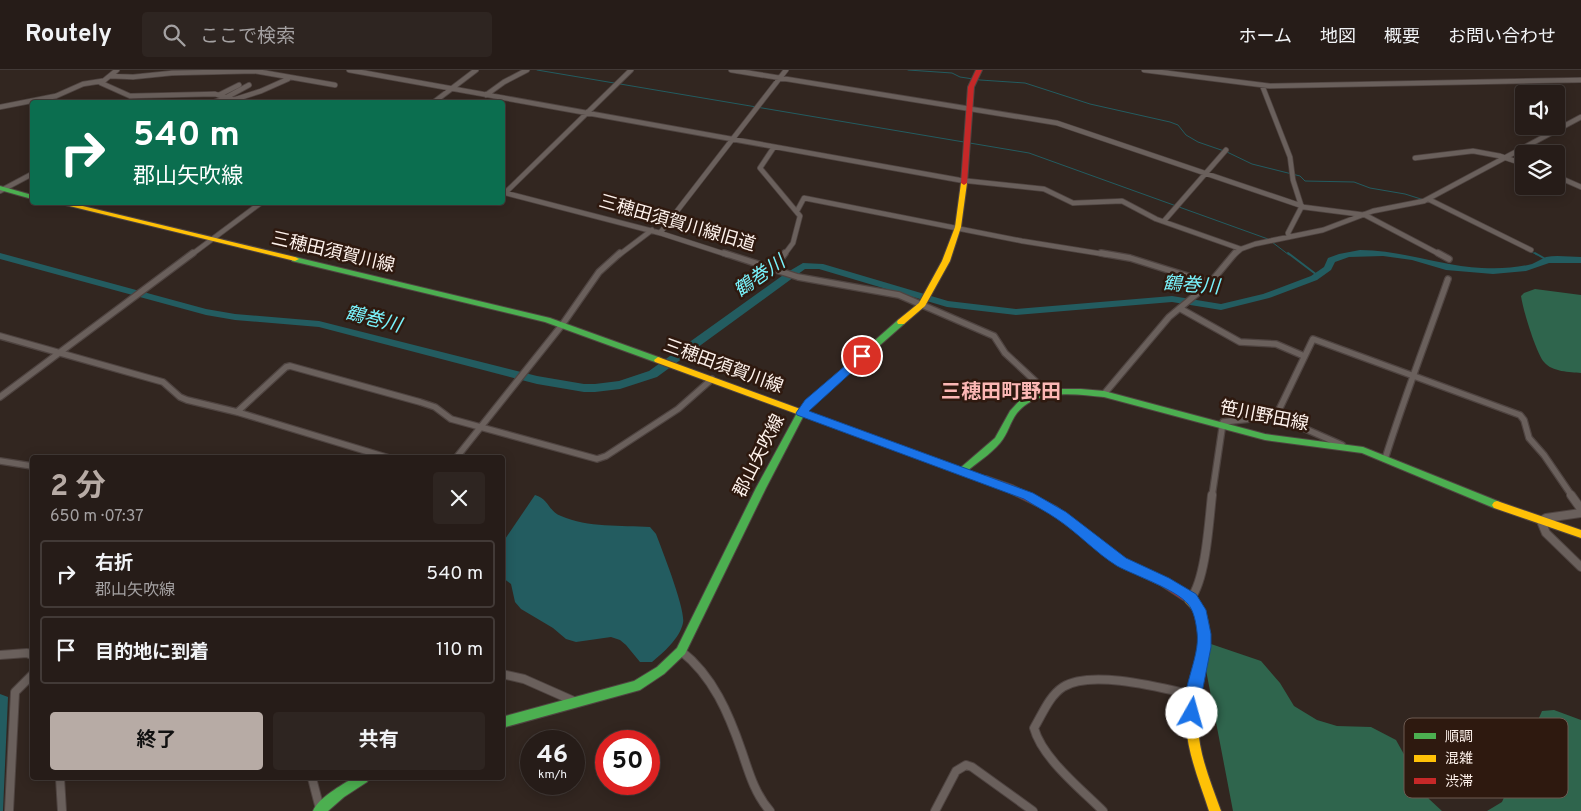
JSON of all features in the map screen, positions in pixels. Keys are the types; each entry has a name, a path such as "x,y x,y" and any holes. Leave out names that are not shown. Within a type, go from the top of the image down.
{"main road":[{"name":"郡山矢吹線","path":"505,722 636,686 655,677 681,651 761,488 801,413 809,403 925,299 946,261 957,229 964,181 971,87 979,70"},
{"path":"1,189 30,196"},
{"name":"三穂田須賀川線","path":"80,205 210,241 562,325 1009,488 1036,500 1062,515 1121,562 1164,582 1191,598"},
{"name":"笹川野田線","path":"962,472 972,461 998,440 1016,409 1027,400 1048,393 1068,391 1104,394 1265,438 1344,446 1363,450 1541,521 1581,534"},
{"path":"1191,598 1199,610 1205,634 1204,647 1193,695 1194,742 1215,811"},
{"path":"320,810 360,780"}],"street":[{"path":"34,100 60,95 83,84 102,81 118,70"},
{"path":"349,70 964,181 1044,189 1073,203 1120,201 1164,222 1241,249"},
{"path":"437,100 476,70"},
{"path":"486,95 504,82 527,70"},
{"path":"505,191 631,70"},
{"path":"731,70 1057,123 1302,206 1363,214 1449,260"},
{"path":"660,232 786,70"},
{"path":"1144,70 1262,85 1581,80"},
{"path":"110,76 133,77 179,73 255,71 335,86"},
{"path":"222,100 261,91 289,78"},
{"path":"102,81 102,84 130,96 219,95 235,100"},
{"path":"219,95 239,85"},
{"path":"229,98 249,85"},
{"path":"1262,85 1290,157 1293,180 1302,206 1288,233 1289,237"},
{"path":"46,98 50,100"},
{"path":"0,106 30,101"},
{"path":"1104,394 1169,317 1181,309 1210,283 1232,256 1241,249 1323,230 1363,214 1428,199 1580,119"},
{"path":"773,268 794,240 800,216 760,168 774,147"},
{"path":"1164,222 1226,150"},
{"path":"1415,158 1470,151 1515,161"},
{"path":"1,189 30,175"},
{"path":"1565,180 1581,187"},
{"name":"三穂田須賀川線旧道","path":"505,192 660,232 798,277 818,282 925,299 994,336 1005,353 1048,393"},
{"path":"797,211 804,198 1071,250 1130,258 1210,283"},
{"path":"1428,199 1531,250"},
{"path":"0,397 258,205"},
{"path":"458,455 562,325 605,266 652,230"},
{"path":"1385,459 1405,394 1414,376 1448,279"},
{"path":"1181,309 1240,342 1278,344 1304,356"},
{"path":"0,336 163,382 180,397 237,412 379,455"},
{"path":"1276,416 1313,339 1522,416 1529,438 1544,455 1581,509"},
{"path":"237,412 286,367 290,366 420,402 434,407 447,418 602,458 678,409 712,379"},
{"path":"1191,598 1198,590 1223,422 1276,416 1344,446"},
{"path":"0,461 30,466"},
{"path":"1581,513 1546,518 1541,521 1546,533 1581,567"},
{"path":"681,651 695,660 726,710 755,788 770,811"},
{"path":"0,655 30,654"},
{"path":"505,675 524,679 576,702"},
{"path":"9,811 16,692 23,682 30,677"},
{"path":"1103,811 1064,771 1036,738 1034,728 1050,700 1065,685 1090,679 1134,684 1193,695"},
{"path":"935,811 955,772 966,765 972,767 1033,811"},
{"path":"60,780 62,811"},
{"path":"312,780 320,810"}],"green space":[{"path":"1535,289 1581,295 1581,373 1552,368 1541,357 1530,330 1521,296"},
{"path":"1211,644 1261,661 1280,683 1294,706 1317,720 1337,726 1371,727 1396,740 1404,754 1404,798 1428,798 1442,811 1233,811 1206,670 1207,652"},
{"path":"1554,710 1581,720 1581,811 1487,811 1502,802 1504,798 1568,798 1568,718 1539,718 1542,711"}],"water":[{"path":"535,495 543,499 557,514 571,520 593,524 650,527 656,534 681,606 683,623 675,640 652,662 640,662 626,645 620,640 611,637 576,642 566,639 553,628 521,609 515,602 511,584 505,580 505,539"},
{"path":"0,694 8,697 3,811 0,811"}],"waterway":[{"path":"537,70 1029,153 1268,239 1289,255"},
{"path":"908,70 952,73 960,77 980,80 1025,83 1090,104 1170,122 1178,125 1186,135 1198,142 1227,152 1252,164 1300,176 1305,181 1354,182 1370,188 1405,194 1424,200"},
{"path":"1530,251 1537,255"},
{"path":"1288,253 1317,275"},
{"path":"1535,253 1547,260"},
{"name":"鶴巻川","path":"0,256 206,312 235,317 319,324 537,380 584,388 620,385 653,374 803,266 820,266 947,304 1016,312 1172,299 1221,307 1266,296 1314,278 1328,268 1331,260 1349,254 1395,255 1414,258 1435,265 1493,271 1526,268 1547,260 1581,260"}],"traffic: fast":[{"path":"0,188 30,196"},
{"path":"295,259 547,320 658,360"},
{"path":"505,722 636,686 655,675 671,662 681,651 761,488 801,413 809,403 901,322"},
{"path":"962,471 998,440 1015,410 1023,402 1045,394 1069,391 1104,394 1265,437 1363,450 1497,505"},
{"path":"319,811 340,793 360,780"}],"traffic: slow":[{"path":"901,322 922,304 946,261 958,227 964,183"},
{"path":"69,205 295,259"},
{"path":"658,360 986,480"},
{"path":"1497,505 1581,534"},
{"path":"1187,597 1197,606 1202,617 1204,629 1202,656 1193,694 1192,725 1197,758 1215,811"}],"traffic: jam":[{"path":"964,183 971,87 979,70"},
{"path":"986,480 1009,488 1054,510 1121,562 1164,582 1187,597"}],"district":[{"name":"三穂田町野田","path":"1001,393"}],"route":[{"path":"862,356 809,403 801,413 1029,496 1062,515 1121,562 1164,582 1191,598 1199,610 1205,634 1204,647 1193,695 1192,713"}]}
